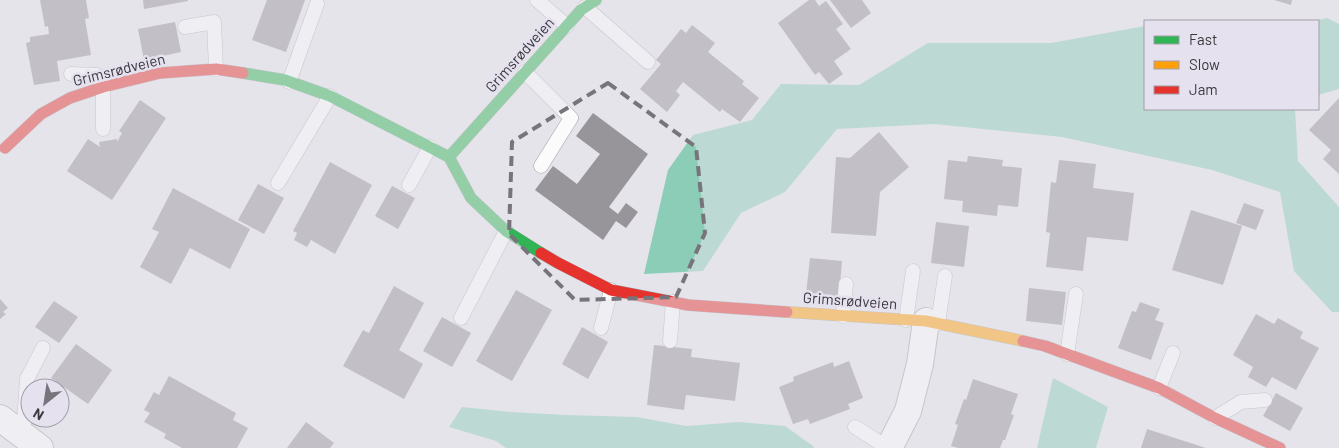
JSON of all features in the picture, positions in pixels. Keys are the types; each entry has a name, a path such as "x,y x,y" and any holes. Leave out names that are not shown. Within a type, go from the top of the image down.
{"street":[{"name":"Grimsrødveien","path":"449,157 581,10 591,4"},
{"name":"Grimsrødveien","path":"3,146 41,114 70,98 103,87 160,73 216,69 289,82 330,96 449,157 471,198 506,231 558,264 611,290 688,305 924,322 1046,346 1159,388 1215,418 1248,442 1280,448"},
{"path":"888,448 908,411 920,364 924,322"},
{"path":"0,418 32,442"}],"lane":[{"path":"537,0 567,26"},
{"path":"289,82 317,4"},
{"path":"591,4 648,62"},
{"path":"185,27 214,22 216,69"},
{"path":"525,72 571,118 541,166"},
{"path":"71,74 98,75 103,87 102,129"},
{"path":"278,183 330,96"},
{"path":"409,185 430,147"},
{"path":"461,318 506,231"},
{"path":"913,271 924,322"},
{"path":"924,322 945,276"},
{"path":"844,316 846,284"},
{"path":"601,328 611,290"},
{"path":"1067,354 1076,294"},
{"path":"670,341 673,302"},
{"path":"32,442 27,379 43,348"},
{"path":"1159,388 1173,353"},
{"path":"1215,418 1241,402 1265,400"},
{"path":"855,427 888,448"}],"highlighted area":[{"path":"608,83 696,147 705,233 676,297 575,300 509,234 512,142"}],"green space":[{"path":"1327,18 1339,24 1339,89 1319,95 1319,20"},
{"path":"1144,26 1144,110 1295,110 1298,161 1339,207 1339,312 1332,312 1294,271 1280,192 1212,170 1062,137 934,124 837,129 785,192 741,213 703,271 644,274 668,170 693,135 752,120 781,84 859,85 928,43 1051,43"},
{"path":"1053,378 1108,407 1096,448 1037,448"},
{"path":"462,407 511,412 637,417 686,426 740,422 785,426 814,448 506,448 496,441 449,427"}],"building":[{"path":"40,0 86,0 89,18 85,19 91,55 57,61 60,81 34,85 26,43 30,42 30,37 49,34 48,26 45,27"},
{"path":"143,0 188,0 188,1 144,9"},
{"path":"267,0 305,0 286,52 252,40"},
{"path":"809,0 815,0 819,6 826,1 843,24 836,29 851,49 834,61 843,74 829,84 819,72 815,75 778,23"},
{"path":"830,0 862,0 871,13 851,28"},
{"path":"1274,0 1292,0 1291,5"},
{"path":"175,22 181,52 144,60 138,29"},
{"path":"692,25 715,43 708,52 744,81 742,84 759,98 740,122 722,109 720,112 683,82 676,91 680,95 667,112 640,89 661,64 656,60 681,29 686,33"},
{"path":"1339,98 1339,174 1323,159 1331,150 1309,130"},
{"path":"140,100 166,118 112,200 67,171 88,139 100,147 99,142 117,139 117,142 122,133 119,131"},
{"path":"593,113 648,154 609,207 618,214 626,203 638,212 626,228 616,221 603,240 535,190 553,166 577,184 600,154 576,136"},
{"path":"879,132 909,167 880,192 876,236 831,233 836,157 850,158"},
{"path":"968,156 1003,160 1002,166 1022,168 1018,207 998,205 997,216 962,212 963,201 944,199 948,160 967,162"},
{"path":"1059,160 1096,164 1093,188 1134,193 1128,241 1087,237 1083,271 1046,267 1050,233 1046,232 1051,182 1056,183"},
{"path":"330,162 372,185 335,254 311,240 307,247 294,240 297,233 293,231"},
{"path":"258,184 284,198 264,234 238,220"},
{"path":"392,186 415,198 398,229 375,216"},
{"path":"173,188 250,229 230,269 190,248 171,284 140,267 159,232 152,229"},
{"path":"1244,203 1264,210 1256,230 1236,223"},
{"path":"1191,210 1242,226 1223,285 1172,270"},
{"path":"936,222 969,226 964,267 931,263"},
{"path":"810,258 842,261 839,297 806,294"},
{"path":"394,286 424,303 399,350 423,364 404,399 343,366 363,330 369,333"},
{"path":"1029,288 1066,292 1062,325 1026,321"},
{"path":"516,290 552,310 512,381 476,361"},
{"path":"0,299 8,308 3,312 6,314 0,319"},
{"path":"54,301 78,317 59,343 35,327"},
{"path":"1140,302 1160,309 1155,320 1164,323 1151,360 1118,348 1132,311 1136,312"},
{"path":"1256,314 1274,324 1278,318 1303,332 1300,338 1319,348 1296,390 1272,377 1266,387 1248,377 1253,367 1233,355"},
{"path":"442,317 471,333 452,367 423,351"},
{"path":"582,327 608,342 588,379 562,364"},
{"path":"76,344 112,370 88,404 70,391 70,378 51,378"},
{"path":"654,345 692,349 691,357 740,363 735,401 686,395 684,410 647,405"},
{"path":"849,361 863,398 848,404 850,409 810,424 808,419 793,424 779,387 794,381 793,377 833,362 834,367"},
{"path":"169,376 236,413 233,420 248,428 237,448 182,448 164,438 166,434 144,422 150,413 144,410 154,392 159,395"},
{"path":"973,379 1018,394 1011,414 1014,415 1000,448 958,448 951,446 958,425 955,424"},
{"path":"1276,393 1303,408 1290,431 1263,416"},
{"path":"306,422 334,443 330,448 287,448"},
{"path":"1147,429 1206,448 1141,448"}],"traffic: fast":[{"path":"541,253 506,231 471,198 449,157 581,10 596,0"},
{"path":"243,73 285,80 330,96 449,157"}],"traffic: slow":[{"path":"787,312 926,321 1023,341"}],"traffic: jam":[{"path":"5,148 41,114 70,98 103,87 160,73 216,69 243,73"},
{"path":"541,253 611,290 688,305 787,312"},
{"path":"1023,341 1045,346 1159,388 1215,418 1280,448"}]}
